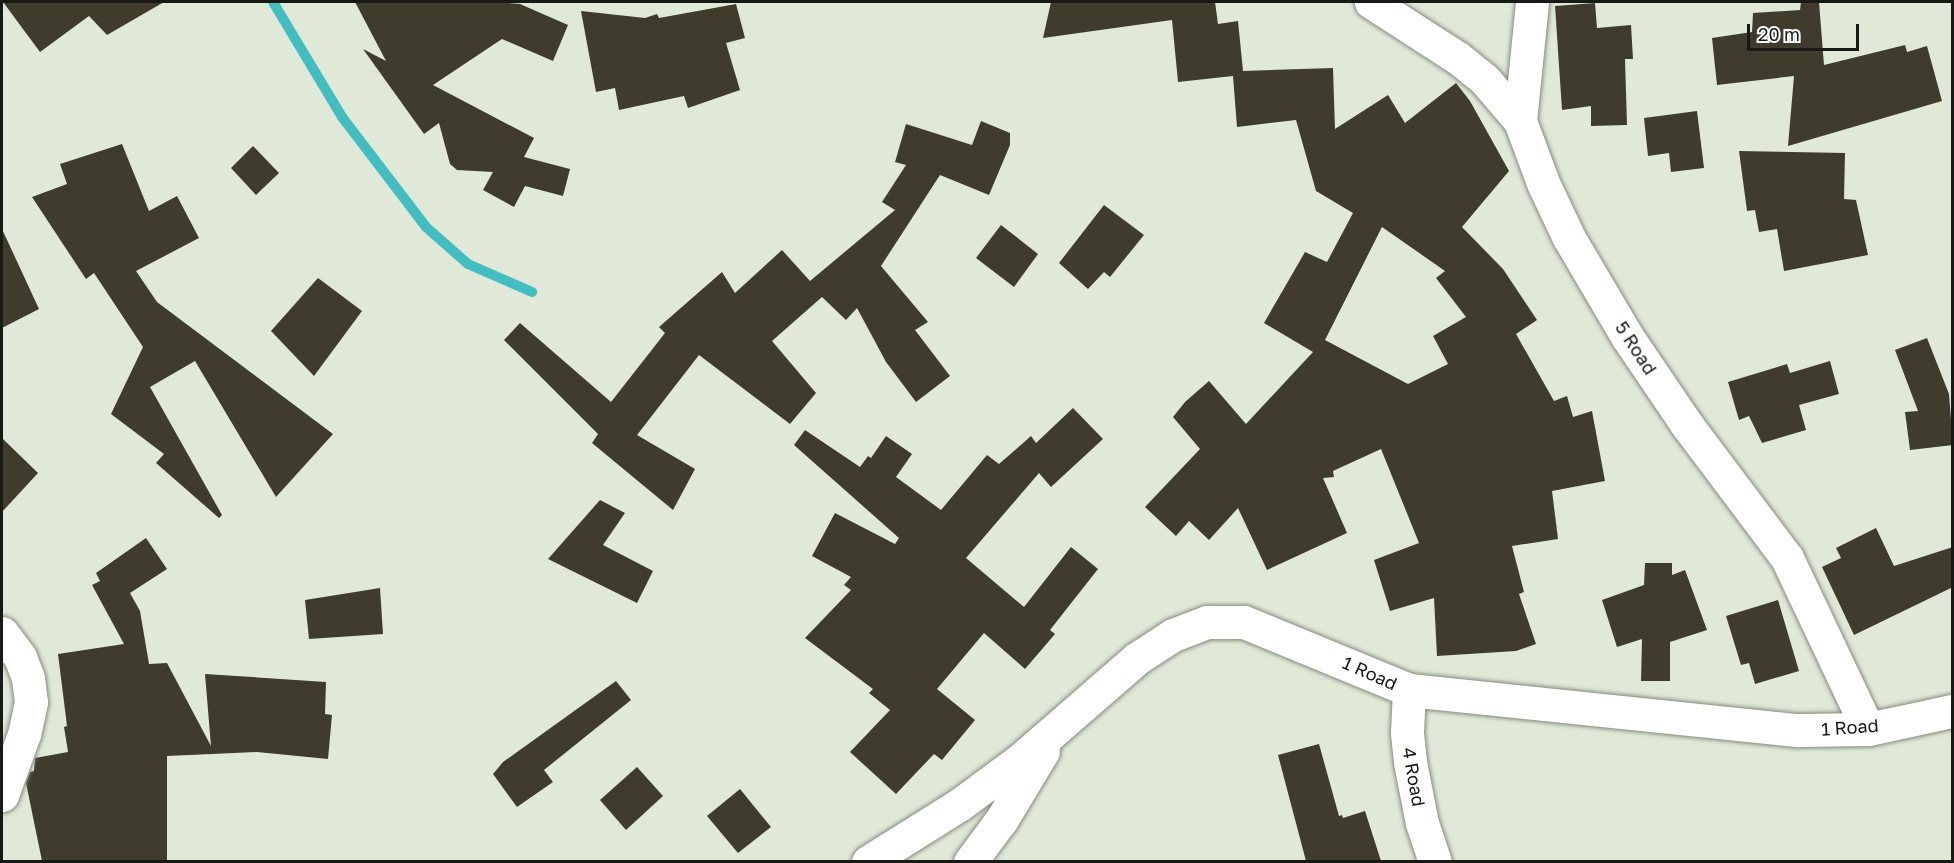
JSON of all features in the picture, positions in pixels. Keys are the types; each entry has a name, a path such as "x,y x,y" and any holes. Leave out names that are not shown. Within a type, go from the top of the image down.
{"street":[{"name":"5 Road","path":"1371,2 1476,73 1520,121 1543,183 1569,238 1628,338 1687,425 1787,558 1868,729"},
{"path":"1520,121 1532,2"},
{"name":"1 Road","path":"868,861 959,805 1020,760 1136,659 1173,635 1207,622 1244,622 1409,690 1799,730 1868,729 1953,711"},
{"path":"2,633 20,657 28,678 31,702 24,734 2,795"},
{"name":"4 Road","path":"1409,690 1407,733 1410,762 1422,823 1435,861"},
{"path":"970,861 1002,819 1056,729"}],"building":[{"path":"3,2 164,2 107,35 89,16 40,52"},
{"path":"355,2 520,4 568,25 553,61 502,39 433,85 534,138 524,157 570,169 563,196 525,186 514,207 483,190 493,172 457,170 450,164 439,123 424,134 363,49 386,61"},
{"path":"1051,2 1215,2 1218,24 1238,21 1243,71 1333,68 1335,129 1388,95 1405,123 1456,83 1470,101 1509,171 1462,227 1503,269 1537,320 1516,334 1554,401 1567,396 1573,417 1592,411 1605,481 1552,491 1558,539 1512,546 1524,592 1519,594 1536,644 1516,651 1437,656 1434,598 1390,611 1374,560 1419,543 1381,449 1333,471 1334,477 1323,478 1347,533 1267,570 1238,508 1209,540 1189,521 1176,536 1145,507 1200,449 1173,417 1185,402 1209,381 1246,424 1313,352 1264,323 1305,252 1327,262 1353,213 1316,191 1296,120 1237,127 1233,76 1178,82 1172,20 1043,38","holes":["1382,227 1445,271 1436,278 1466,317 1433,336 1448,364 1408,384 1325,340"]},
{"path":"1801,2 1819,2 1824,65 1905,45 1907,52 1927,46 1942,101 1788,146 1794,76 1717,85 1712,38 1752,32 1753,13 1800,10"},
{"path":"1595,3 1597,28 1631,25 1633,59 1625,59 1627,125 1591,126 1591,106 1562,110 1555,6"},
{"path":"736,4 745,38 726,43 740,90 688,108 684,96 619,110 615,88 596,92 581,11 645,18 657,14 659,18"},
{"path":"1697,111 1704,168 1671,172 1669,153 1648,156 1644,118"},
{"path":"981,121 1010,133 1010,145 989,195 940,175 881,266 928,322 915,330 950,376 916,402 886,362 857,308 846,320 822,297 772,341 816,393 790,424 699,355 637,435 695,469 673,510 592,443 598,434 504,340 520,323 611,402 665,333 659,327 722,272 735,293 782,250 810,281 895,210 882,202 906,165 895,162 906,124 972,145"},
{"path":"122,144 149,211 177,196 199,238 136,271 157,302 333,434 276,497 195,361 150,387 222,515 219,518 156,463 164,454 111,414 143,347 94,273 86,279 32,197 67,184 60,164"},
{"path":"253,146 279,173 256,195 231,168"},
{"path":"1739,151 1845,153 1844,199 1856,200 1868,255 1784,271 1777,229 1759,232 1755,210 1747,211"},
{"path":"1104,205 1144,235 1110,277 1104,272 1088,289 1059,263"},
{"path":"1001,225 1038,254 1014,287 976,258"},
{"path":"2,229 39,309 2,328"},
{"path":"318,278 362,311 314,376 271,331"},
{"path":"1927,338 1949,394 1953,445 1910,450 1905,412 1918,411 1895,350"},
{"path":"1830,361 1839,394 1799,405 1806,430 1762,443 1749,416 1739,420 1728,382 1787,364 1790,373"},
{"path":"1073,408 1103,439 1051,487 1039,473 966,558 1024,607 1071,547 1098,569 1050,630 1055,634 1025,669 984,633 937,689 975,720 942,760 934,754 896,794 850,752 890,710 869,693 873,689 805,638 851,590 844,585 851,577 812,556 835,513 895,544 899,538 794,445 805,430 860,467 868,456 871,458 886,436 912,454 896,477 941,510 987,455 999,464 1031,436 1036,443"},
{"path":"2,438 38,473 2,512"},
{"path":"600,500 625,513 603,545 653,571 637,603 548,559"},
{"path":"1876,528 1894,566 1953,547 1953,587 1854,635 1822,567 1841,558 1836,548"},
{"path":"146,538 167,569 130,593 140,611 149,664 167,663 211,746 205,674 326,682 325,714 332,715 328,759 257,752 167,756 167,861 42,861 26,783 30,772 34,771 35,758 68,752 58,654 124,644 92,585 100,581 96,573"},
{"path":"1645,563 1672,563 1672,575 1685,570 1707,630 1670,642 1670,681 1641,681 1642,639 1617,647 1602,600 1644,585"},
{"path":"380,588 383,634 309,639 305,600"},
{"path":"1778,600 1799,671 1755,684 1749,663 1741,665 1726,616"},
{"path":"616,681 631,700 544,770 553,782 517,807 493,774 503,762"},
{"path":"1319,744 1339,816 1342,815 1343,818 1365,811 1381,861 1306,861 1278,755"},
{"path":"637,767 663,796 626,830 600,800"},
{"path":"740,789 771,827 738,853 707,816"}],"waterway":[{"path":"273,2 342,117 426,227 468,264 532,292"}]}
